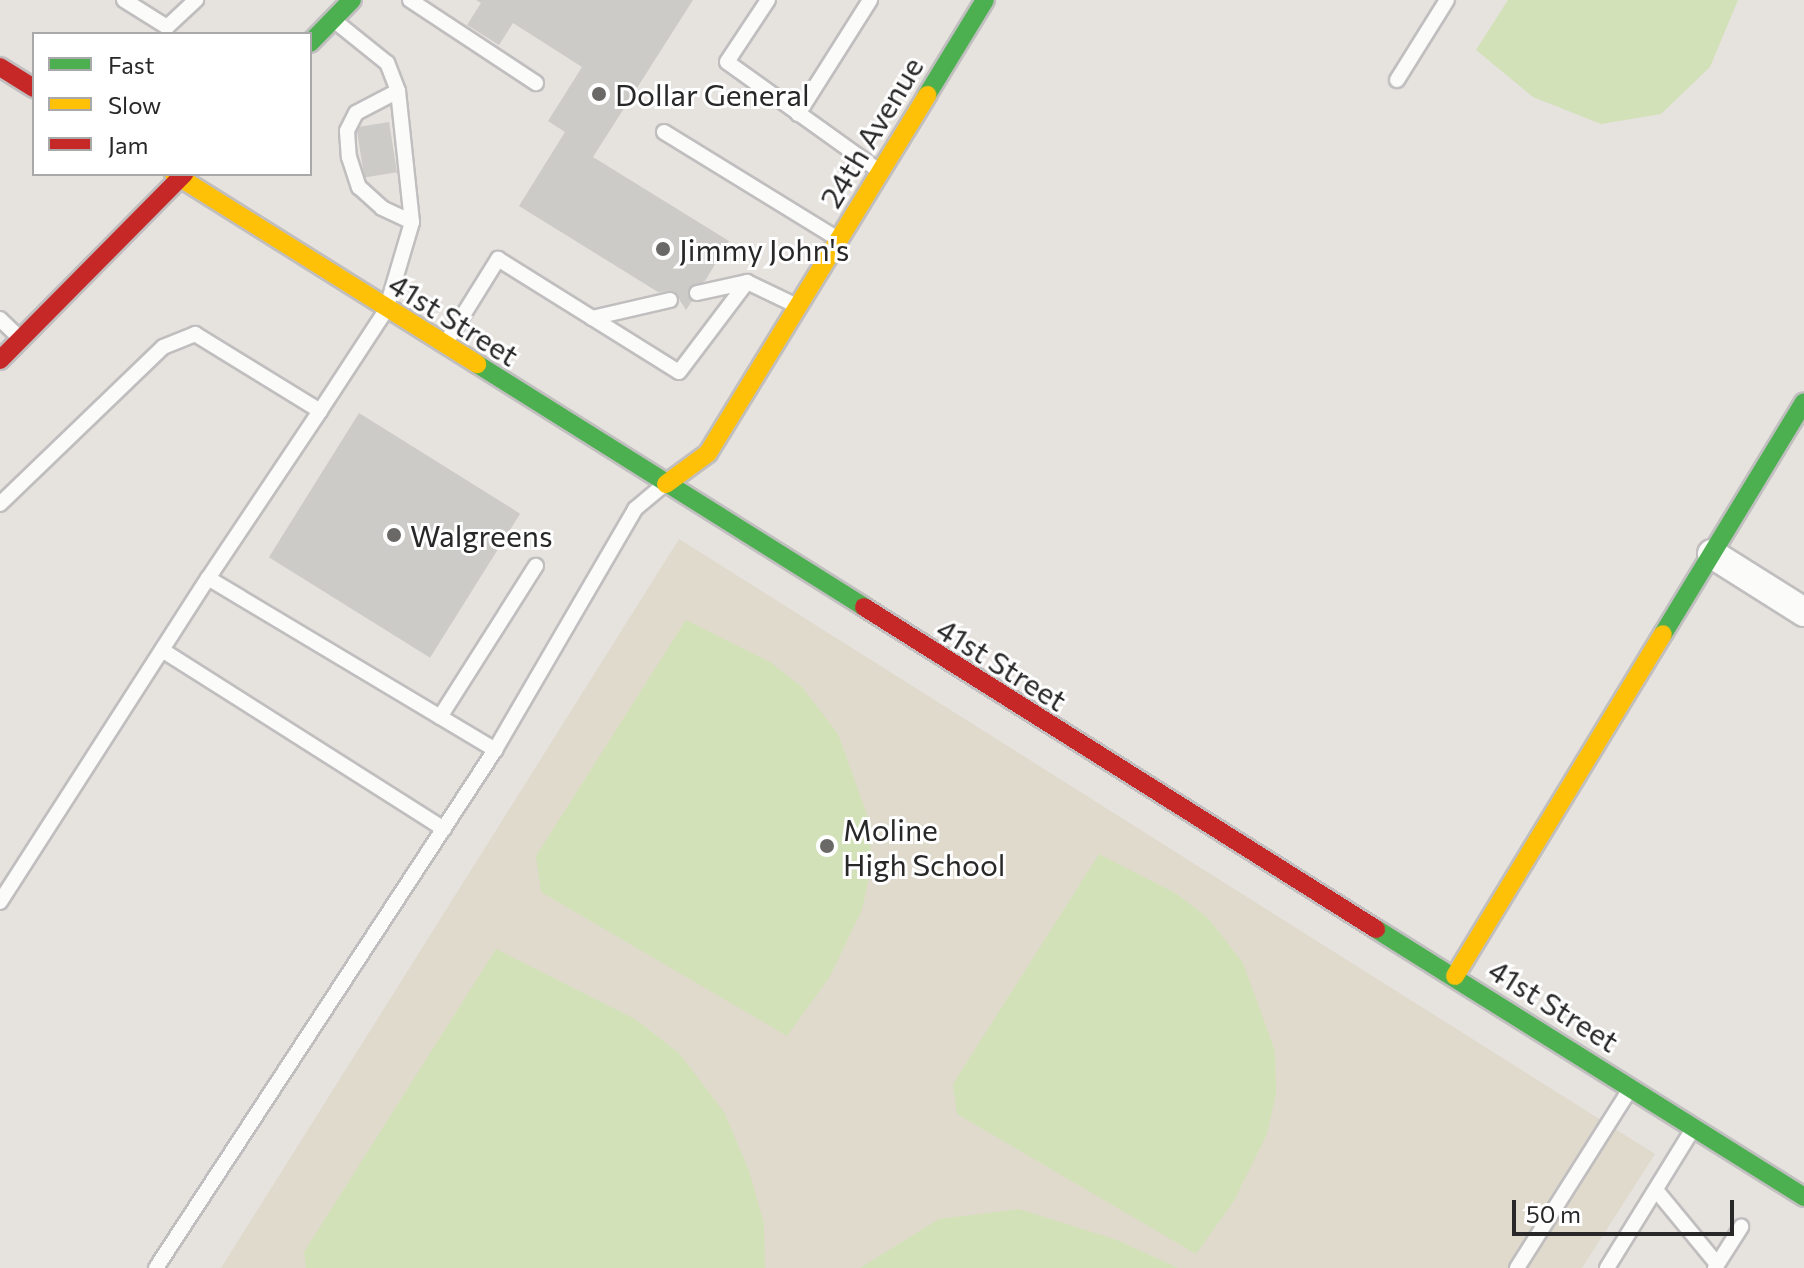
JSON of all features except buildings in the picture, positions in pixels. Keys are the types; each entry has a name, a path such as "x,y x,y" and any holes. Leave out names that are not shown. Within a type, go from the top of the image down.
{"street":[{"path":"312,41 352,0"},
{"name":"24th Avenue","path":"666,484 708,453 985,0"},
{"path":"0,67 32,87"},
{"path":"0,360 179,176"},
{"name":"41st Street","path":"182,176 386,310 1804,1197"},
{"path":"1455,976 1804,402"},
{"path":"1712,554 1804,612"}],"lane":[{"path":"124,0 167,27 196,0"},
{"path":"410,0 536,83"},
{"path":"768,0 727,62 880,172"},
{"path":"798,114 870,0"},
{"path":"1397,80 1447,0"},
{"path":"0,902 208,578 386,310 412,222 398,91 387,63 333,19"},
{"path":"398,91 356,113 347,131 349,157 359,187 382,208 412,222"},
{"path":"664,132 838,240"},
{"path":"444,346 498,259 679,372 747,282"},
{"path":"697,293 747,282 797,307"},
{"path":"592,318 670,300"},
{"path":"0,319 21,339"},
{"path":"0,504 163,347 195,334 320,411"},
{"path":"156,1268 495,750 635,509 666,484"},
{"path":"440,717 536,566"},
{"path":"208,578 495,750"},
{"path":"162,650 444,829"},
{"path":"1517,1268 1632,1087"},
{"path":"1607,1268 1695,1127"},
{"path":"1656,1190 1716,1266 1741,1227"}],"shaded area":[{"name":"Moline High School","path":"679,539 1655,1154 1582,1268 221,1268"}],"green space":[{"path":"1508,0 1738,0 1710,67 1661,114 1601,124 1533,97 1476,50"},
{"path":"686,620 770,662 802,687 838,734 870,823 871,868 862,910 829,978 787,1036 541,892 536,856"},
{"path":"1099,854 1177,894 1208,918 1243,963 1275,1051 1276,1094 1267,1134 1234,1201 1196,1254 957,1114 953,1084"},
{"path":"496,949 635,1019 679,1053 724,1112 748,1168 764,1223 765,1268 306,1268 304,1252"},
{"path":"1019,1209 1117,1240 1178,1268 860,1268 939,1219"}],"traffic: fast":[{"path":"312,41 352,0"},
{"path":"927,95 985,0"},
{"path":"477,364 864,607"},
{"path":"1663,634 1804,402"},
{"path":"1376,929 1804,1197"}],"traffic: slow":[{"path":"666,484 708,453 927,95"},
{"path":"177,176 477,364"},
{"path":"1455,976 1663,634"}],"traffic: jam":[{"path":"0,67 32,87"},
{"path":"0,360 182,176"},
{"path":"864,607 1376,929"}],"place":[{"name":"Dollar General","path":"599,94"},
{"name":"Jimmy John's","path":"663,249"},
{"name":"Walgreens","path":"394,535"},
{"name":"Moline High School","path":"827,846"}]}
